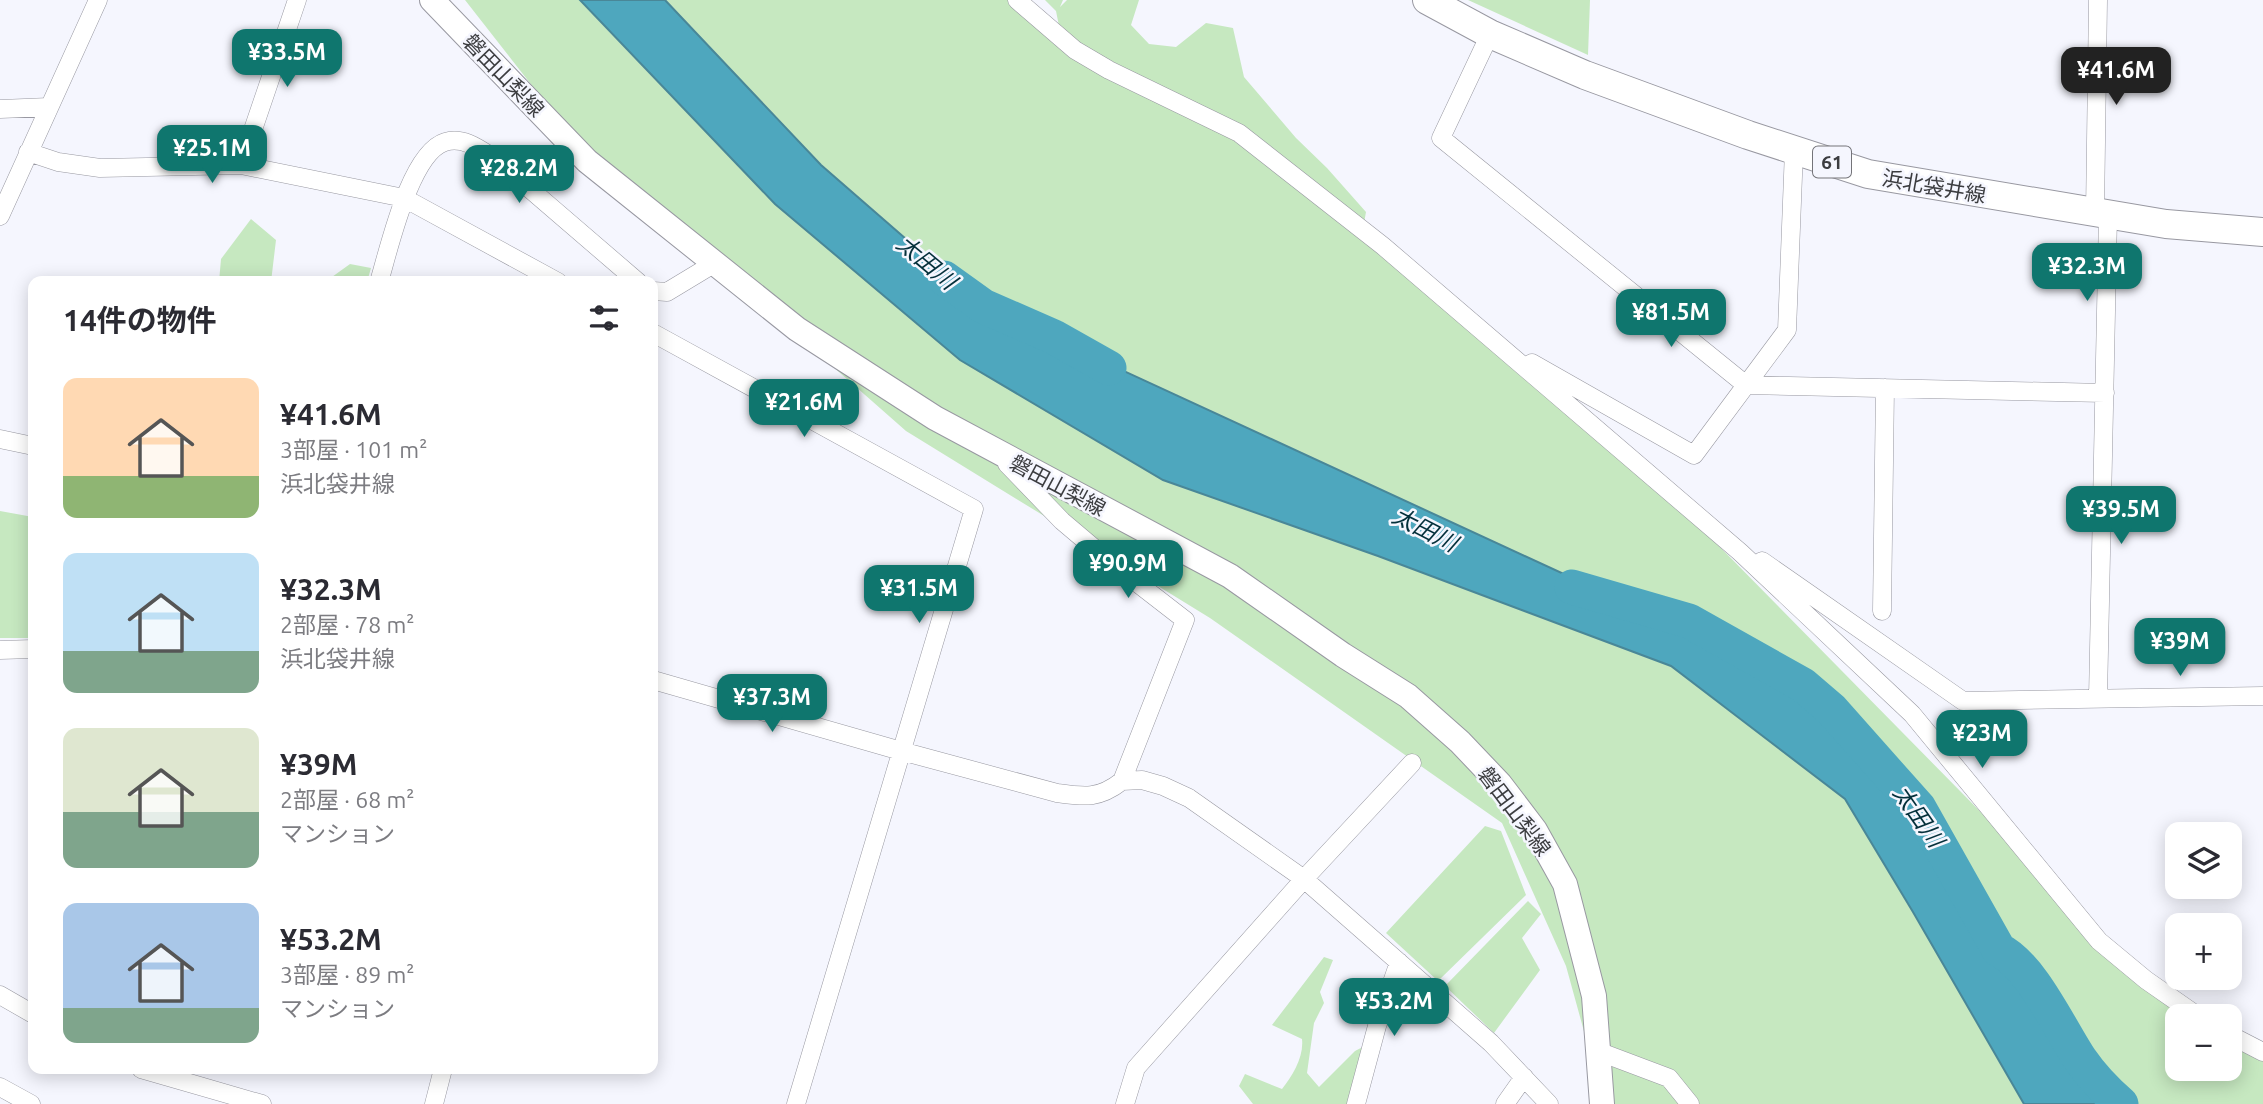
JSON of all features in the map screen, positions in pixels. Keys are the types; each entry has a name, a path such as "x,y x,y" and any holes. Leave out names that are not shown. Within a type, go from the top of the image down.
{"main road":[{"name":"磐田山梨線","path":"432,0 587,161 797,329 935,418 1230,576 1343,655 1408,696 1460,742 1500,784 1535,830 1565,884 1594,996 1602,1104"},
{"name":"浜北袋井線","path":"1427,0 1490,34 1585,75 1868,174 2166,224 2263,232"}],"street":[{"path":"0,216 98,0"},
{"path":"241,165 297,0"},
{"path":"1017,0 1075,50 1109,70 1239,133 1383,246 1740,552 1912,714 2099,941 2180,1004"},
{"path":"2098,0 2105,393 2098,698"},
{"path":"1490,34 1441,138 1746,385 2105,393"},
{"path":"0,109 49,107"},
{"path":"381,276 404,198 425,156 446,141 469,142 495,159 631,276"},
{"path":"1499,345 1694,455 1787,330 1794,150"},
{"path":"29,152 58,162 100,168 241,165 404,198 548,276"},
{"path":"658,291 667,292 716,263"},
{"path":"658,336 974,509 796,1104"},
{"path":"1882,611 1885,388"},
{"path":"0,439 28,445"},
{"path":"658,681 1058,793 1082,796 1106,794 1122,781 1185,620 1114,565 1062,520 1021,476 992,450"},
{"path":"1740,552 1762,560 1963,701 2263,696"},
{"path":"0,650 28,649"},
{"path":"1125,1104 1136,1068 1304,879 1412,763"},
{"path":"1122,781 1142,780 1163,786 1189,799 1304,879 1491,1043 1549,1104"},
{"path":"1356,1104 1377,1026 1399,962"},
{"path":"0,995 28,1011"},
{"path":"2242,1041 2263,1052"},
{"path":"1600,1052 1669,1078 1690,1104"},
{"path":"158,1074 262,1104"},
{"path":"434,1104 442,1074"},
{"path":"1505,1104 1524,1077"},
{"path":"0,1087 31,1104"}],"green space":[{"path":"465,0 1020,0 1061,36 1056,11 1045,0 1063,0 1060,7 1067,0 1139,0 1131,25 1149,44 1176,47 1206,23 1233,28 1244,77 1296,138 1366,212 1364,223 1250,142 1656,482 2146,980 2188,1004 2165,1004 2165,1081 2242,1081 2242,1035 2263,1047 2263,1104 1604,1104 1566,966 1502,823 1210,618 906,431 715,263 555,115"},
{"path":"1468,0 1590,0 1588,55"},
{"path":"251,219 276,240 272,276 220,276 221,259"},
{"path":"350,264 371,268 369,276 333,276"},
{"path":"0,511 28,516 28,638 0,638"},
{"path":"1485,826 1501,831 1526,895 1438,981 1386,933"},
{"path":"1528,901 1541,914 1522,938 1540,970 1494,1033 1445,986"},
{"path":"1324,957 1333,960 1320,992 1324,1003 1314,1023 1307,1073 1319,1087 1355,1051 1380,1038 1365,1104 1253,1104 1239,1086 1245,1074 1282,1089 1297,1065 1302,1039 1272,1025"}],"water":[{"path":"580,0 665,0 821,165 983,306 1618,599 1743,652 1831,709 1919,808 1999,950 2023,969 2044,998 2084,1065 2121,1104 2024,1104 1845,799 1671,666 1378,556 1163,480 960,360 775,204"}],"waterway":[{"name":"太田川","path":"944,278 983,306 1054,337 1109,368"},
{"name":"太田川","path":"1572,587 1689,621 1803,685 1831,709 1919,808 1999,950 2022,969 2044,999 2084,1065 2121,1104"}]}
